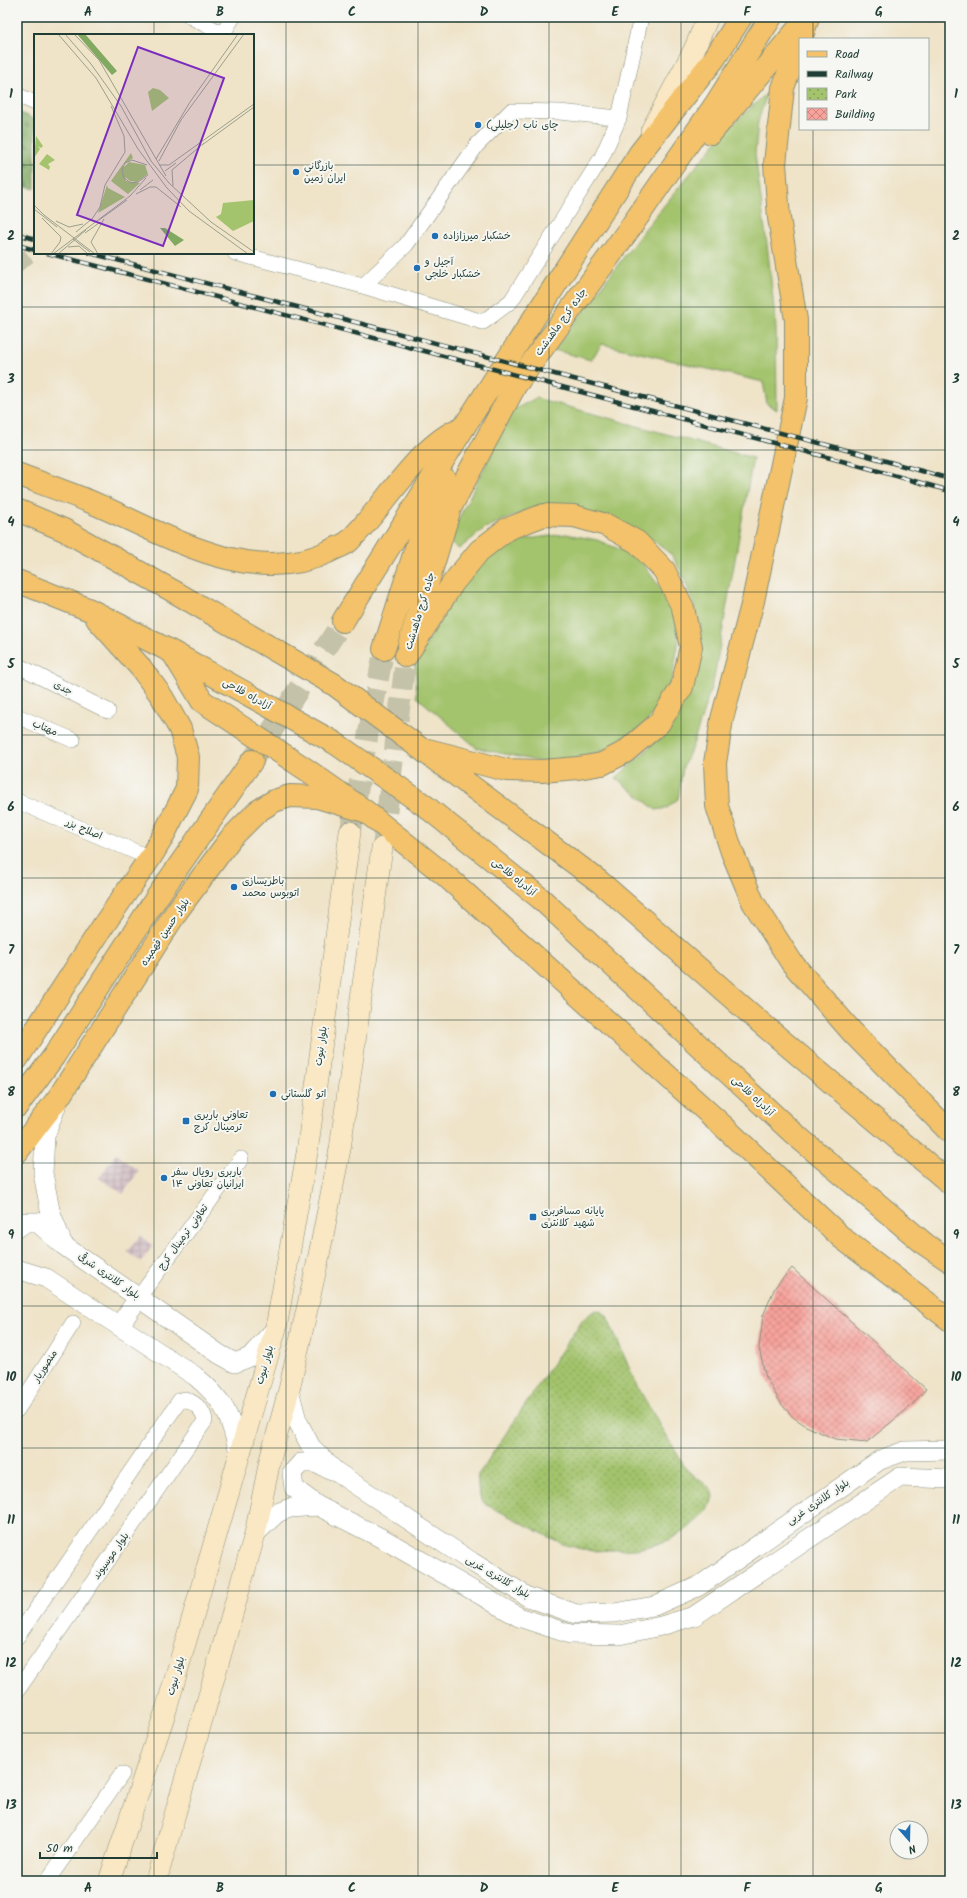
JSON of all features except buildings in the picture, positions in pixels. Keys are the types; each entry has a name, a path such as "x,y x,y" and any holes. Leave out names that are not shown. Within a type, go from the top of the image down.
{"main road":[{"path":"694,50 708,17"},
{"path":"640,154 694,50 715,17"},
{"path":"343,620 464,427 640,154 714,60 741,17"},
{"name":"جاده کرج ماهدشت","path":"417,748 506,770 542,771 602,764 625,752 659,724 682,687 691,646 683,608 664,570 637,542 606,525 574,516 544,515 507,529 479,551 454,583 406,656 448,515 515,386 630,228 717,102 771,17"},
{"path":"630,228 808,17"},
{"path":"801,38 808,17"},
{"path":"799,43 783,88 775,164 779,218 796,320 796,398 754,601 722,719 715,763 717,806 732,852 753,902 792,963 853,1033 950,1132"},
{"path":"17,474 89,501 176,540 212,554 245,562 280,565 315,557 348,542 426,453 455,430 464,427"},
{"path":"384,649 422,529 465,437 464,427"},
{"path":"17,510 64,530 335,685 417,748 600,882 767,1028 950,1183"},
{"name":"آزادراه فلاحی","path":"17,581 90,610 172,652 334,743 424,805 540,898 792,1132 926,1245 950,1261"},
{"path":"17,1059 103,926 150,858 187,789 188,758 180,729 162,697 141,668 90,610"},
{"path":"172,652 202,701 307,770 365,811 446,876 723,1126 842,1238 950,1320"},
{"path":"17,1106 54,1056 155,900 252,761"},
{"name":"بلوار حسین فهمیده","path":"17,1152 59,1097 177,911 231,838 258,811 274,801 290,796 317,797 365,811"},
{"name":"بلوار نبوت","path":"109,1881 166,1710 276,1328 307,1153 350,832"},
{"path":"156,1881 255,1534 270,1460 289,1390 318,1260 340,1149 382,848"}],"street":[{"path":"191,17 223,34 233,17"},
{"path":"239,254 363,286 483,322 512,301 594,173 619,118 641,17"},
{"path":"17,95 34,103"},
{"path":"363,286 406,245 477,145 511,111 559,112 619,118"},
{"name":"جدی","path":"17,665 108,712"},
{"name":"مهتاب","path":"17,716 73,740"},
{"name":"اصلاح بزر","path":"17,801 150,858"},
{"path":"59,1097 45,1136 43,1173 50,1210 64,1245"},
{"name":"تعاونی ترمینال کرج","path":"139,1297 241,1158"},
{"name":"بلوار کلانتری شرقی","path":"17,1228 26,1222 37,1222 64,1245 219,1354 235,1363 250,1357 276,1328"},
{"path":"17,1256 46,1278 195,1376 211,1389 224,1406 231,1422 240,1456"},
{"path":"17,1269 46,1278"},
{"path":"119,1326 139,1297"},
{"name":"منصوریار","path":"17,1410 73,1323"},
{"name":"بلوار کلانتری غربی","path":"289,1390 297,1420 311,1447 335,1471 472,1562 528,1597 576,1614 614,1613 654,1606 699,1586 880,1460 905,1451 950,1450"},
{"name":"بلوار موسیوند","path":"17,1637 180,1400 185,1400 198,1407 203,1413 205,1421 17,1691"},
{"path":"335,1471 314,1463 302,1463 292,1473 294,1488 318,1506 385,1540 519,1618 570,1634 619,1635 661,1626 694,1616 900,1477 950,1479"},
{"path":"255,1534 277,1514 290,1508 318,1506"},
{"path":"47,1881 122,1774"}],"shaded area":[{"path":"116,1154 139,1171 123,1194 99,1178"},
{"path":"140,1236 153,1245 141,1262 127,1252"}],"green space":[{"path":"767,93 758,122 755,154 776,328 777,410 767,404 763,382 602,344 591,360 554,350 644,230 726,130"},
{"path":"17,111 34,120 34,189 17,185"},
{"path":"536,398 753,458 714,678 693,745 683,767 678,799 667,808 656,810 616,778 667,731 687,695 696,661 701,627 685,580 672,555 643,533 609,517 533,508 485,528 459,549 451,543 457,522 513,410"},
{"path":"566,534 597,540 638,557 674,607 679,639 672,680 648,721 616,748 550,764 477,748 417,697 415,664 451,600 487,550 511,541"},
{"path":"595,1310 601,1311 607,1316 637,1386 686,1469 711,1489 713,1496 711,1503 703,1515 686,1530 669,1540 636,1549 592,1551 565,1545 485,1504 478,1490 478,1475 582,1320"}],"tunnel":[{"path":"17,265 34,252"},
{"path":"252,761 343,621"},
{"path":"350,832 384,649"},
{"path":"383,843 406,656"}],"railway":[{"path":"17,234 34,239"},
{"path":"17,245 34,250"},
{"path":"51,254 547,383 950,491"},
{"path":"94,254 854,452 950,479"}],"place":[{"name":"چای ناب (جلیلی)","path":"478,125"},
{"name":"بازرگانی ایران زمین","path":"296,172"},
{"name":"خشکبار میرزازاده","path":"435,236"},
{"name":"آجیل و خشکبار خلجی","path":"417,268"},
{"name":"باطریسازی اتوبوس محمد","path":"234,887"},
{"name":"اتو گلستانی","path":"273,1094"},
{"name":"تعاونی باربری ترمینال کرج","path":"186,1121"},
{"name":"باربری رویال سفر ایرانیان تعاونی ۱۴","path":"164,1178"},
{"name":"پایانه مسافربری شهید کلانتری","path":"533,1217"}]}
